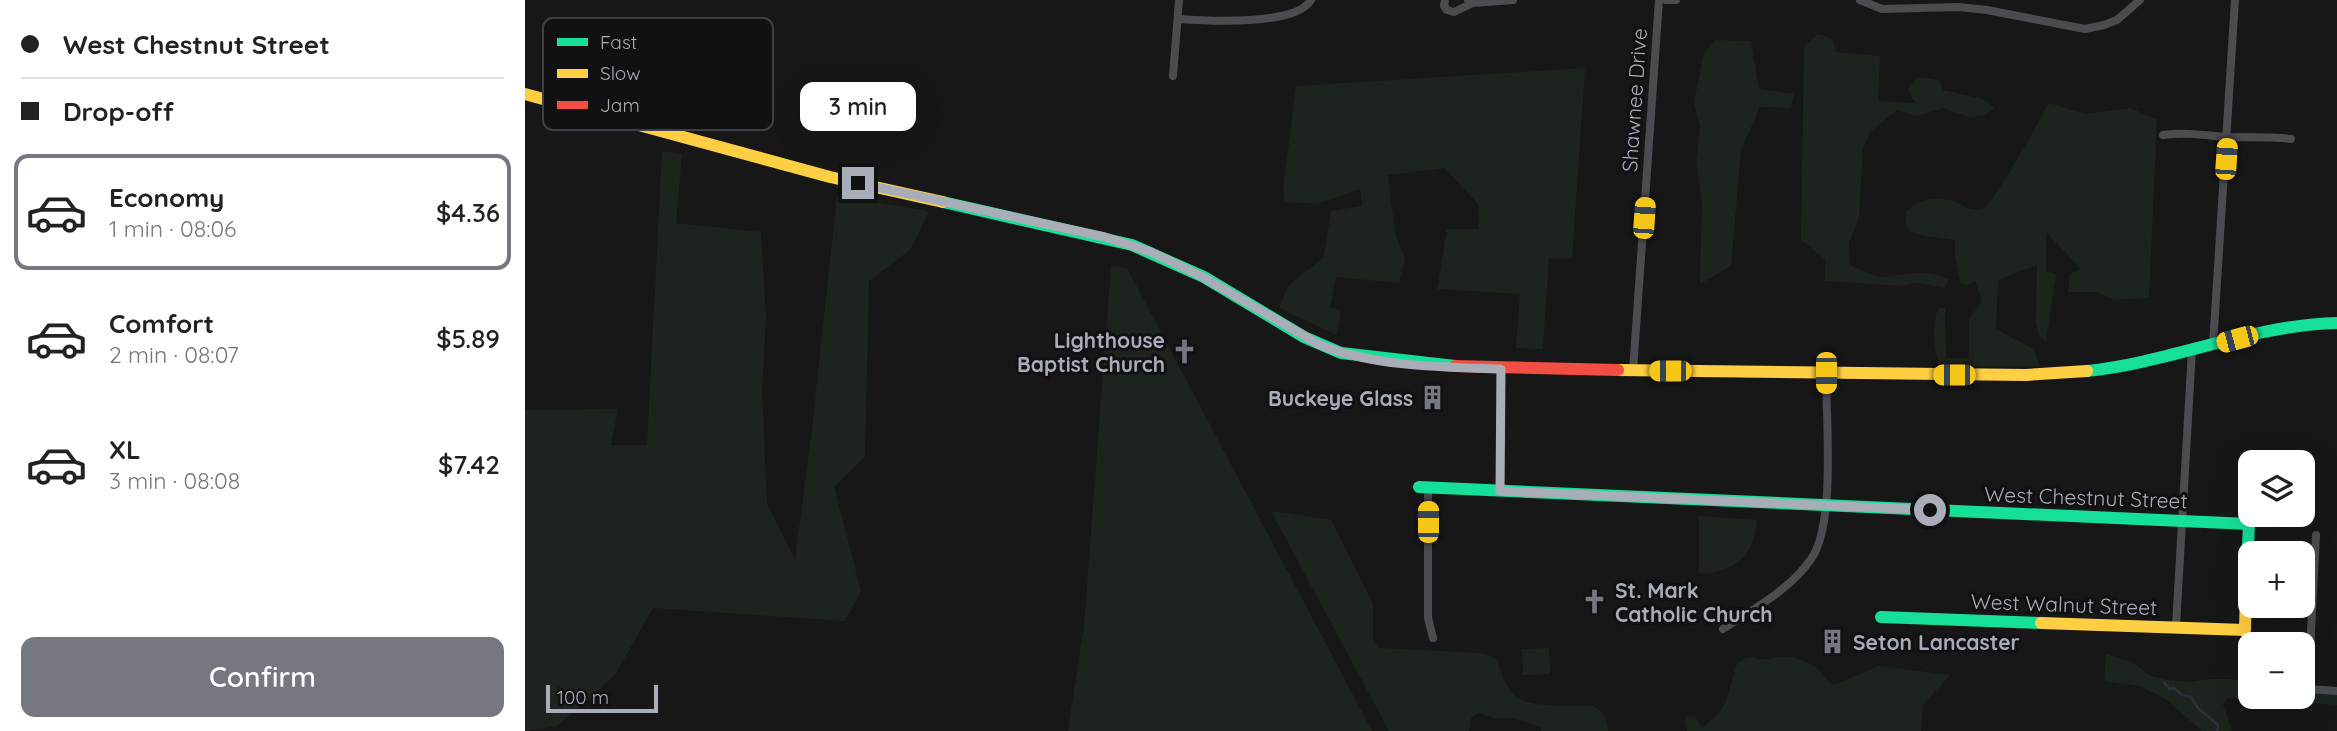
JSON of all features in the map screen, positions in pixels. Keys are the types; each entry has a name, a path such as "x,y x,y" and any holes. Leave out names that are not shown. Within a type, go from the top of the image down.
{"main road":[{"path":"525,94 543,99"},
{"path":"657,130 830,177 1111,239 1151,252 1203,277 1300,335 1330,349 1374,359 1430,366 1633,371 2058,373 2137,363 2295,324 2337,323"},
{"name":"West Chestnut Street","path":"1424,488 2249,524 2249,541"},
{"name":"West Walnut Street","path":"1881,617 2245,630 2246,618"}],"street":[{"path":"1173,76 1179,0"},
{"path":"1178,19 1262,19 1297,12 1307,7 1311,0"},
{"path":"1445,0 1444,6 1454,12 1471,1 1513,0"},
{"name":"Shawnee Drive","path":"1633,371 1659,0"},
{"path":"1666,0 1676,0"},
{"path":"1860,0 1882,9 1960,4 2085,29 2116,20 2140,0"},
{"path":"2213,345 2235,0"},
{"path":"2163,135 2186,132 2228,137 2243,135 2291,139"},
{"path":"2176,626 2192,350"},
{"path":"1500,491 1501,369"},
{"path":"1723,629 1779,591 1813,557 1821,536 1826,506 1826,373"},
{"path":"1424,488 1428,618 1433,638"},
{"path":"2315,554 2316,535"},
{"path":"2312,618 2308,689 2337,691"}],"shaded area":[{"path":"1818,34 1833,39 1836,52 1880,56 1878,101 1915,103 1908,90 1917,77 1939,80 1943,90 1983,99 1995,108 1984,115 1969,117 1943,108 1917,116 1897,110 1870,132 1863,148 1859,217 1849,243 1850,265 1878,277 1922,273 1939,276 1948,279 1945,288 1917,283 1901,286 1825,281 1825,259 1801,240 1804,47"},
{"path":"1715,40 1751,41 1759,89 1794,94 1791,108 1760,107 1741,150 1731,266 1700,284 1702,203 1696,162 1700,128 1694,102 1704,53"},
{"path":"1585,68 1572,259 1549,258 1543,349 1516,348 1520,294 1437,289 1447,229 1479,229 1478,204 1445,168 1388,175 1395,233 1405,259 1399,283 1336,277 1330,307 1341,310 1337,335 1279,308 1288,286 1324,257 1331,211 1362,206 1360,189 1317,204 1285,202 1283,189 1296,86"},
{"path":"2049,103 2085,114 2131,108 2157,120 2149,298 2114,300 2097,292 2068,292 2070,274 2081,269 2046,232 2046,271 2056,275 2046,342 2039,336 2036,323 2037,265 1998,280 1996,329 2033,349 2040,366 1941,367 1934,338 1938,309 1945,307 1946,358 1969,358 1969,319 1982,301 1975,281 1968,285 1960,283 1955,240 1909,231 1906,212 1922,201 1935,199 1956,202 1971,209 1982,209 2006,178"},
{"path":"662,151 682,154 676,223 761,232 766,319 762,390 767,504 795,560 837,196 929,211 911,249 869,281 865,457 834,487 861,591 845,621 653,608 615,675 557,726 525,731 525,410 618,409 611,445 647,445"},
{"path":"1111,266 1127,268 1372,731 1068,731 1084,626"},
{"path":"1271,511 1331,520 1373,604 1373,639 1380,648 1480,653 1495,657 1507,685 1519,698 1538,704 1593,706 1605,716 1608,731 1541,731 1541,727 1513,718 1494,718 1478,713 1471,718 1469,731 1389,731"},
{"path":"1699,516 1757,520 1747,553 1723,570 1699,573"},
{"path":"1549,648 1550,674 1523,675 1522,649"},
{"path":"2106,654 2132,662 2151,676 2168,680 2238,681 2238,699 2228,698 2223,704 2232,731 2202,731 2164,698 2140,686 2104,681"},
{"path":"1790,657 1803,660 1815,666 1833,685 1879,666 1950,675 1923,705 1921,731 1687,731 1687,717 1696,718 1703,728 1720,712 1737,664 1745,658"},
{"path":"2315,692 2337,693 2337,705 2315,704"}],"waterway":[{"path":"2164,682 2169,689 2174,688 2182,695 2191,697 2198,708 2218,725 2217,731"}],"traffic: fast":[{"path":"943,202 1132,245 1204,277 1304,337 1341,353 1455,366"},
{"path":"2087,371 2150,360 2274,330 2337,323"},
{"path":"1419,487 2249,524 2248,541"},
{"path":"1881,617 2041,623"}],"traffic: slow":[{"path":"525,94 543,99"},
{"path":"657,130 830,177 943,202"},
{"path":"1618,370 2026,375 2087,371"},
{"path":"2041,623 2245,630 2245,618"}],"traffic: jam":[{"path":"1455,366 1618,370"}],"place":[{"name":"Lighthouse Baptist Church","path":"1185,352"},
{"name":"Buckeye Glass","path":"1433,398"},
{"name":"St. Mark Catholic Church","path":"1595,602"},
{"name":"Seton Lancaster","path":"1833,642"}],"route":[{"path":"858,183 1132,245 1203,277 1300,335 1341,353 1430,366 1501,369 1500,491 1930,510"}]}
